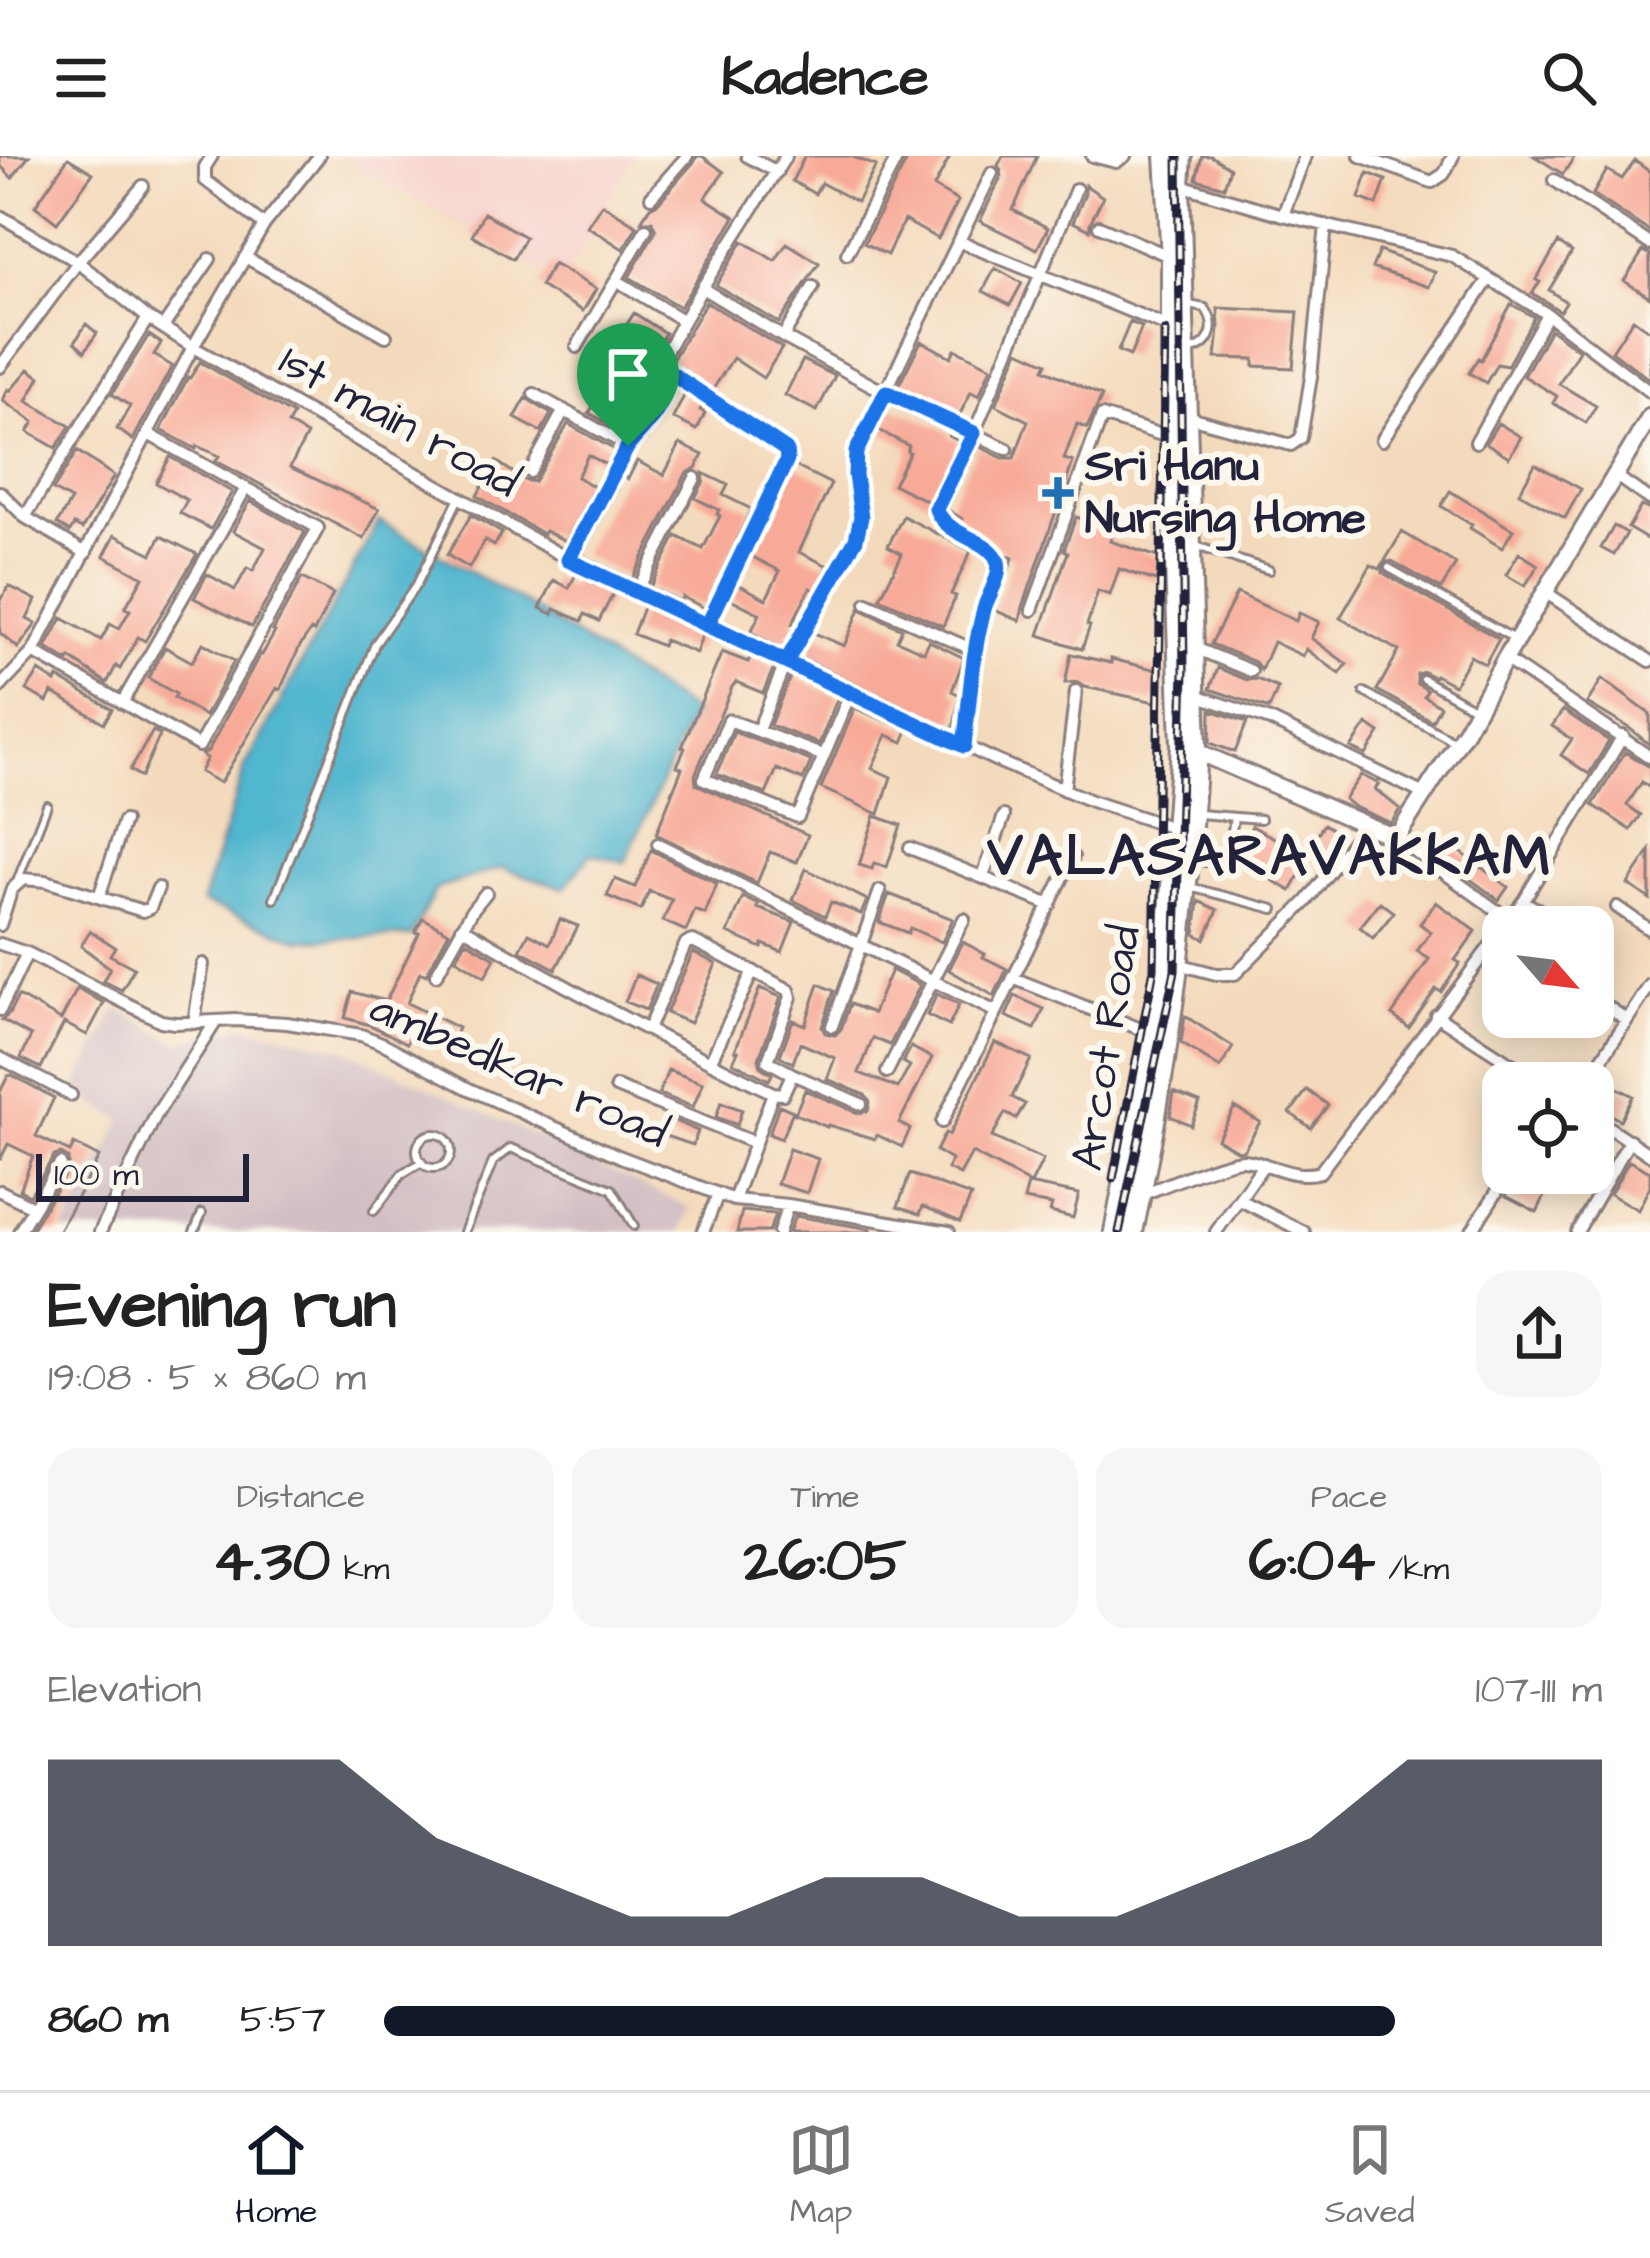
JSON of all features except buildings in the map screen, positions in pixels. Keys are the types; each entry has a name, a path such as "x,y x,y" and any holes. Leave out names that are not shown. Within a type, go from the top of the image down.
{"main road":[{"name":"Arcot Road","path":"1165,156 1178,328 1171,438 1174,528 1183,549 1195,648 1190,684"},
{"name":"Arcot Road","path":"1114,1232 1178,964 1193,813 1183,549 1187,351 1178,328 1186,305 1182,156"},
{"name":"Arcot Road","path":"1133,1232 1161,1036 1177,829 1189,748"}],"street":[{"path":"212,156 205,180 264,225"},
{"path":"0,687 33,652 193,347 264,225 319,156"},
{"path":"651,197 687,156"},
{"path":"747,156 777,172"},
{"path":"568,560 628,446 659,408 666,393 661,360 682,320 786,156"},
{"path":"848,254 898,156"},
{"path":"1092,156 1116,161 1125,156"},
{"path":"1283,215 1305,156"},
{"path":"1360,156 1432,182 1444,174 1453,156"},
{"path":"758,730 786,662 856,539 861,517 856,452 992,173"},
{"path":"1554,180 1650,244"},
{"path":"1180,185 1452,256 1547,314 1650,392"},
{"path":"0,366 78,262 143,186"},
{"path":"964,746 976,651 998,559 946,527 936,509 974,433 1076,189"},
{"name":"1st main road","path":"0,216 78,262 193,347 568,560 964,746 1064,790 1177,829"},
{"path":"1099,226 1172,257"},
{"path":"1189,417 1291,445 1301,438 1326,226"},
{"path":"578,347 646,229"},
{"path":"958,241 1178,328"},
{"path":"245,257 386,337"},
{"path":"163,327 210,259"},
{"path":"616,280 682,320"},
{"path":"1382,440 1488,280"},
{"path":"702,287 886,392 1007,448"},
{"path":"783,337 813,287"},
{"path":"1476,442 1547,314"},
{"path":"25,517 148,318"},
{"path":"660,366 781,444 787,455 708,624"},
{"path":"534,394 628,446"},
{"path":"530,472 564,410"},
{"path":"1032,610 1102,416 1171,438"},
{"path":"1396,838 1458,744 1650,417"},
{"path":"33,652 199,746 318,528 148,434"},
{"path":"1616,476 1650,500"},
{"path":"637,592 695,478"},
{"path":"122,703 246,488"},
{"path":"0,492 25,517 86,553"},
{"path":"1545,592 1650,661"},
{"path":"867,603 976,651"},
{"path":"1195,648 1251,671"},
{"path":"1505,658 1650,757"},
{"path":"1190,684 1424,794"},
{"path":"1064,790 1076,691"},
{"path":"824,756 729,720 704,779 798,817 824,756 851,692"},
{"path":"1520,906 1623,736"},
{"path":"1189,748 1396,838 1482,906"},
{"path":"983,876 1004,816"},
{"path":"99,897 124,821"},
{"path":"1178,964 1235,974 1307,901 1366,824"},
{"path":"658,844 996,1012"},
{"path":"910,848 1050,905"},
{"path":"942,1122 1073,857"},
{"path":"0,925 17,883 31,878 147,911 158,888"},
{"path":"832,1026 880,891"},
{"path":"436,975 486,893"},
{"path":"1617,907 1650,930"},
{"path":"887,1072 964,919"},
{"path":"462,927 773,1093 783,1094 792,1074"},
{"path":"648,1029 689,940 791,994 768,1061 861,1104"},
{"name":"ambedkar road","path":"0,944 161,1021 286,1023 361,1035 621,1157 734,1200 949,1232"},
{"path":"0,1010 27,953"},
{"path":"1141,1195 1235,1160 1299,1175 1320,1172 1482,956"},
{"path":"194,1023 203,964"},
{"path":"710,1062 753,971"},
{"path":"1013,978 1161,1036"},
{"path":"1600,1062 1650,985"},
{"path":"1614,1011 1627,1020"},
{"path":"1436,1015 1508,1062"},
{"path":"100,1232 156,1114 214,1023"},
{"path":"0,1058 71,1095"},
{"path":"616,1088 755,1143"},
{"path":"734,1200 773,1093"},
{"path":"1614,1130 1648,1150"},
{"path":"1577,1232 1630,1140"},
{"path":"19,1232 61,1164"},
{"path":"1216,1232 1264,1165"},
{"path":"0,1191 33,1208"},
{"path":"703,1232 718,1194"},
{"path":"1471,1232 1495,1194"},
{"path":"1240,1200 1304,1232"},
{"path":"779,1232 788,1205"}],"lane":[{"path":"1186,305 1205,308 1211,337 1205,346 1187,351"},
{"path":"274,898 375,644 417,584 459,497"},
{"path":"1183,549 1269,569"},
{"path":"1389,568 1516,640"},
{"path":"1423,679 1477,710"},
{"path":"1364,692 1458,744"},
{"path":"17,883 47,806"},
{"path":"1193,813 1261,819"},
{"path":"1189,861 1228,860 1234,818"},
{"path":"1187,886 1274,909"},
{"path":"1524,900 1536,906"},
{"path":"437,1135 446,1141 451,1155 443,1166 432,1169 422,1162 418,1151 425,1136 437,1135"},
{"path":"464,1232 493,1162 511,1148 612,1190 634,1226"},
{"path":"374,1211 402,1174 422,1162"},
{"path":"194,1232 202,1213"}],"shaded area":[{"path":"340,156 634,156 562,281"},
{"path":"117,1008 178,1043 243,1026 345,1049 691,1208 680,1232 63,1232 123,1120 74,1091"}],"water":[{"path":"379,521 521,601 693,712 625,862 591,853 565,888 502,868 436,889 411,936 300,940 202,902 245,767"}],"railway":[{"path":"1119,1232 1175,971 1184,671 1178,156"},
{"path":"1113,1179 1154,969 1165,331"}],"place":[{"name":"Sri Hanu Nursing Home","path":"1058,493"}],"district":[{"name":"VALASARAVAKKAM","path":"1270,857"}],"route":[{"path":"660,366 786,450 787,460 708,624 786,662 856,539 861,517 856,452 886,392 974,433 936,509 946,527 998,559 976,651 964,746 568,560 628,446 666,393 660,366"}]}
